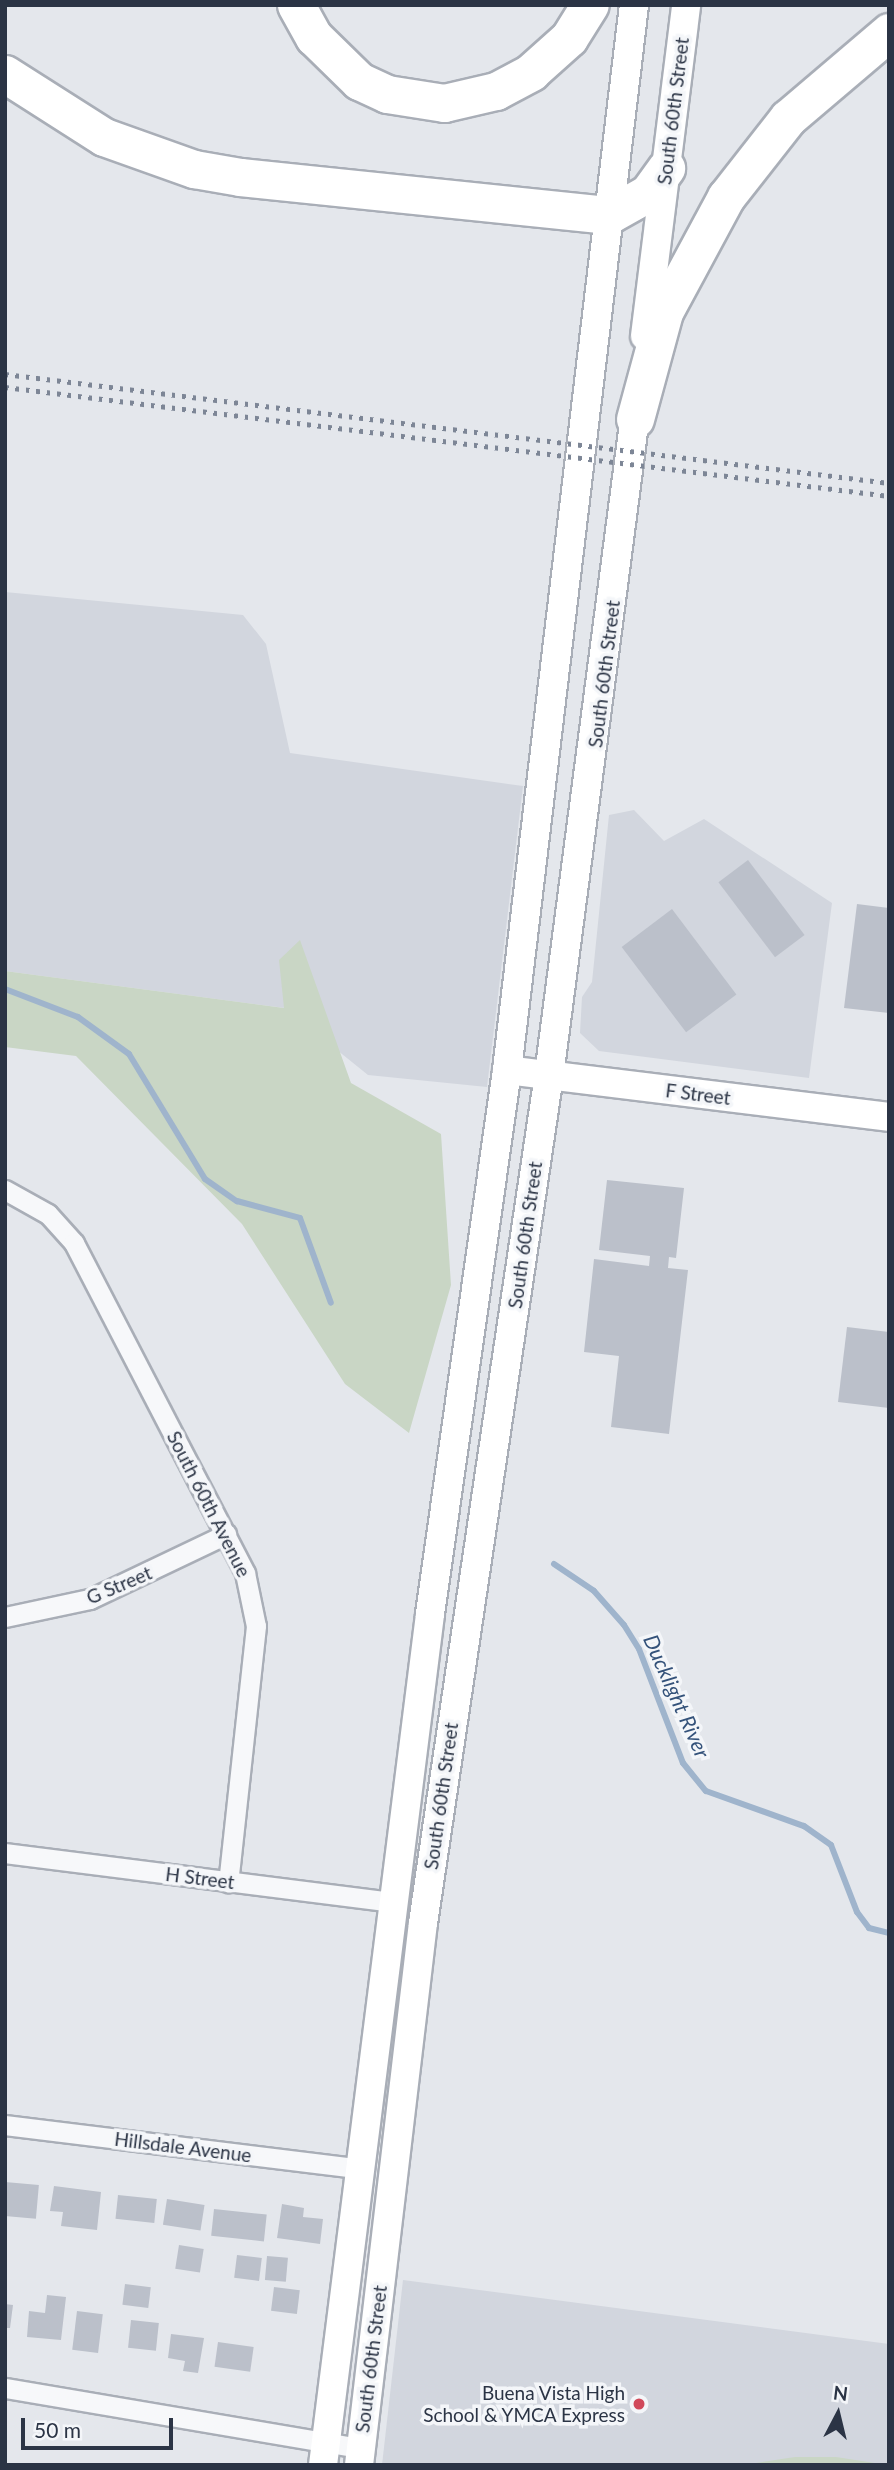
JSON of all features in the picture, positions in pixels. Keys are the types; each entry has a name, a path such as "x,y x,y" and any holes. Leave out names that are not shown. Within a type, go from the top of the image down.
{"highway":[{"path":"296,5 314,37 359,81 387,94 444,103 496,91 531,72 569,38 590,5"},
{"path":"635,419 664,312 726,197 788,118 889,32"},
{"path":"5,74 104,137 194,169 609,215 648,193 666,167"}],"main road":[{"name":"South 60th Street","path":"324,2453 394,1902 508,1070 634,5"},
{"name":"South 60th Street","path":"360,2456 423,1923 549,1075 635,419 685,5"},
{"name":"F Street","path":"508,1070 889,1117"}],"street":[{"name":"South 60th Avenue","path":"5,1190 36,1205 79,1252 245,1573 256,1626 228,1882"},
{"name":"G Street","path":"5,1618 90,1599 226,1534"},
{"name":"H Street","path":"5,1853 394,1902"},
{"name":"Hillsdale Avenue","path":"5,2125 361,2169"},
{"path":"5,2388 324,2453 360,2456"}],"shaded area":[{"path":"5,592 243,615 266,644 290,753 523,786 487,1087 368,1075 285,1008 5,971"},
{"path":"634,810 664,841 704,819 832,903 809,1078 599,1051 580,1033 582,997 592,982 609,815"},
{"name":"Buena Vista High School & YMCA Express","path":"403,2280 889,2344 889,2465 382,2465"}],"green space":[{"path":"300,940 351,1083 441,1134 451,1285 409,1433 345,1384 242,1224 76,1056 5,1047 5,971 284,1008 279,960"},
{"path":"795,2457 836,2457 888,2465 743,2465"}],"building":[{"path":"748,860 805,935 775,957 718,882"},
{"path":"857,904 889,908 889,1013 844,1008"},
{"path":"672,909 736,994 686,1032 622,947"},
{"path":"607,1180 684,1188 676,1258 669,1257 668,1268 688,1270 669,1434 611,1427 619,1356 584,1352 594,1259 649,1266 650,1256 599,1250"},
{"path":"847,1327 889,1332 889,1408 838,1402"},
{"path":"5,2182 39,2185 36,2219 5,2216"},
{"path":"54,2186 101,2192 97,2230 61,2226 63,2212 50,2211"},
{"path":"118,2195 157,2199 154,2223 115,2219"},
{"path":"167,2199 205,2205 200,2231 163,2225"},
{"path":"282,2204 304,2208 303,2217 323,2219 320,2244 277,2238"},
{"path":"214,2209 267,2215 264,2241 211,2236"},
{"path":"179,2245 204,2249 200,2273 175,2269"},
{"path":"237,2255 262,2258 259,2281 234,2278"},
{"path":"267,2256 288,2258 286,2282 265,2280"},
{"path":"125,2284 151,2287 148,2308 122,2305"},
{"path":"274,2287 300,2290 297,2314 271,2311"},
{"path":"47,2295 66,2297 61,2340 27,2337 29,2311 45,2313"},
{"path":"5,2304 13,2305 10,2328 5,2328"},
{"path":"77,2311 103,2314 98,2353 72,2350"},
{"path":"131,2320 159,2323 156,2351 128,2348"},
{"path":"171,2334 204,2338 198,2373 183,2371 185,2361 168,2358"},
{"path":"218,2342 254,2347 250,2372 215,2367"}],"waterway":[{"path":"5,989 78,1017 129,1054 205,1179 237,1201 300,1218 331,1303"},
{"name":"Ducklight River","path":"554,1564 594,1591 624,1625 639,1649 683,1763 706,1791 804,1826 831,1845 857,1912 869,1928 889,1933"}],"railway":[{"path":"5,374 889,483"},
{"path":"5,387 889,496"}],"place":[{"name":"Buena Vista High School & YMCA Express","path":"639,2404"}]}
